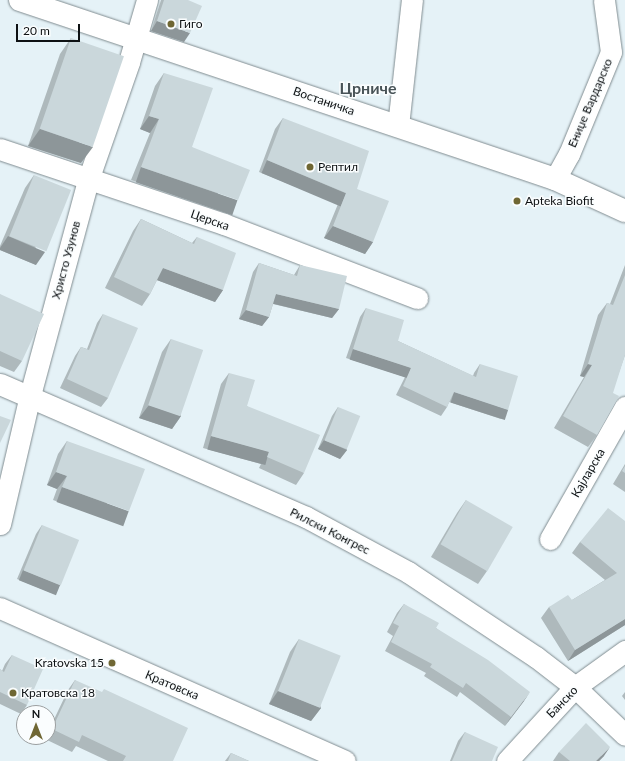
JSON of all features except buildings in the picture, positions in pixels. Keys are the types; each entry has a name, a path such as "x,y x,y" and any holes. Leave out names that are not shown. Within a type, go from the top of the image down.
{"street":[{"name":"Востаничка","path":"20,0 555,179 625,211"},
{"name":"Христо Узунов","path":"0,524 29,399 88,180 136,38 147,0"},
{"path":"398,126 412,0"},
{"name":"Ениџе Вардарско","path":"555,179 569,154 618,50 604,0"},
{"name":"Церска","path":"0,149 88,180 224,224 417,298"},
{"name":"Рилски Конгрес","path":"0,384 29,399 306,517 408,572 536,657 575,687 625,735"},
{"name":"Кајларска","path":"550,539 625,406"},
{"name":"Кратовска","path":"0,608 345,761"},
{"name":"Банско","path":"507,761 575,687 625,651"}],"place":[{"name":"Гиго","path":"171,24"},
{"name":"Рептил","path":"310,167"},
{"name":"Apteka Biofit","path":"517,201"},
{"name":"Kratovska 15","path":"112,663"},
{"name":"Кратовска 18","path":"13,693"}],"district":[{"name":"Црниче","path":"368,88"}]}
